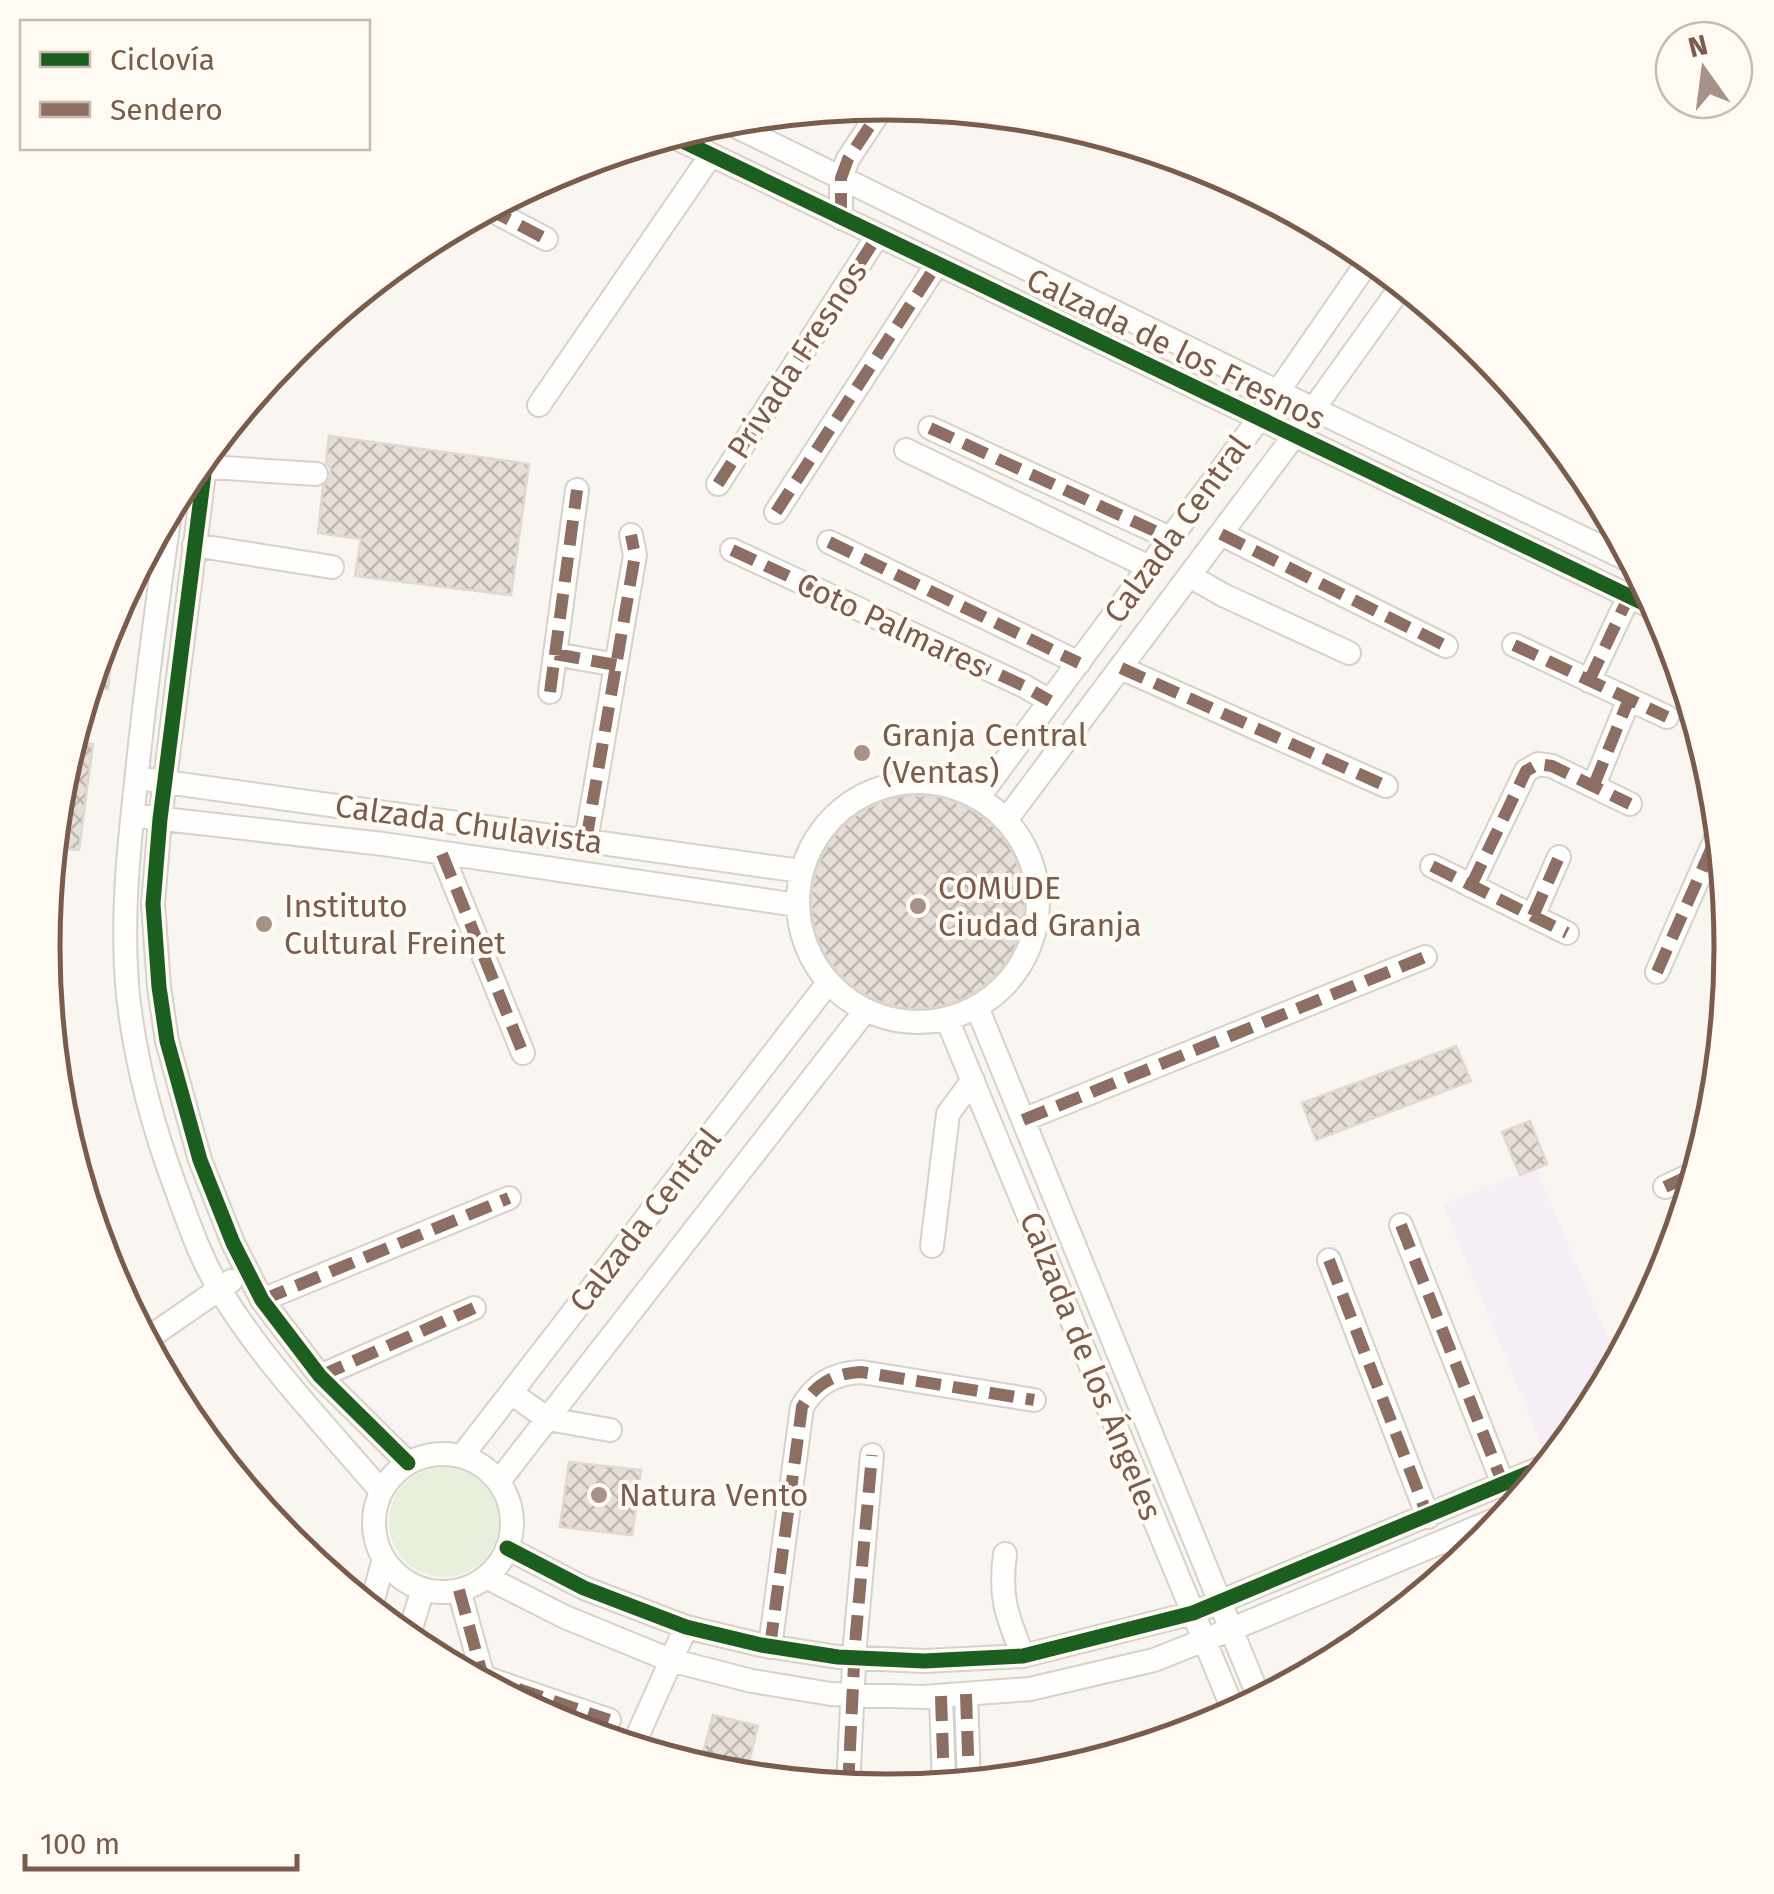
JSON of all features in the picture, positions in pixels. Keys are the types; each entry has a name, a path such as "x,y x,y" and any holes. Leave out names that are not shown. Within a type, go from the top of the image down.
{"street":[{"path":"841,218 841,178 848,159 873,121"},
{"name":"Calzada de los Fresnos","path":"755,131 841,178 1614,553"},
{"name":"Calzada de los Fresnos","path":"690,144 1637,600"},
{"path":"539,405 711,154"},
{"path":"501,216 546,240"},
{"name":"Privada Fresnos","path":"718,484 878,235"},
{"path":"776,512 937,264"},
{"name":"Calzada Central","path":"978,798 1278,392 1362,270"},
{"name":"Calzada Central","path":"1006,820 1396,296"},
{"path":"930,428 1170,538"},
{"path":"906,450 1149,567"},
{"path":"217,463 316,474"},
{"path":"199,487 153,904 167,1041 200,1160 233,1243 262,1300 320,1376 408,1463"},
{"path":"550,692 577,490"},
{"path":"1221,534 1446,646"},
{"path":"586,841 635,555 631,535"},
{"path":"829,542 1079,663"},
{"path":"164,545 132,815 126,906 128,992 143,1084 169,1169 202,1257 219,1289 250,1336 381,1491"},
{"path":"194,545 332,567"},
{"name":"Coto Palmares","path":"732,550 1050,701"},
{"path":"1190,576 1349,652"},
{"path":"1589,681 1629,596"},
{"path":"154,628 182,631"},
{"path":"1514,645 1667,718"},
{"path":"555,654 616,665"},
{"path":"1122,668 1386,786"},
{"path":"1594,786 1629,699"},
{"path":"1471,886 1526,771 1538,764 1552,766 1630,804"},
{"name":"Calzada Chulavista","path":"136,778 802,871"},
{"path":"908,783 932,783 978,798 1006,820 1024,846 1035,874 1039,906 1034,936 1021,964 1002,989 977,1007 947,1019 905,1022 864,1010 828,983 806,947 797,905 810,848 840,810 872,792 908,783"},
{"path":"384,844 387,812"},
{"name":"Calzada Chulavista","path":"132,815 384,844 797,905"},
{"path":"442,854 523,1052"},
{"path":"1657,972 1708,854"},
{"path":"1533,916 1559,857"},
{"path":"1432,866 1568,933"},
{"path":"1023,1120 1425,957"},
{"name":"Calzada Central","path":"462,1456 828,983"},
{"name":"Calzada de los Ángeles","path":"977,1007 1255,1688"},
{"name":"Calzada Central","path":"499,1482 864,1010"},
{"name":"Calzada de los Ángeles","path":"947,1019 1229,1700"},
{"path":"135,1048 167,1041"},
{"path":"932,1246 948,1114 973,1080"},
{"path":"1665,1187 1680,1180"},
{"path":"262,1300 509,1198"},
{"path":"1401,1225 1503,1484"},
{"path":"1329,1260 1428,1517"},
{"path":"156,1332 246,1271"},
{"path":"320,1376 474,1308"},
{"path":"770,1647 802,1407 817,1386 840,1375 861,1372 1034,1400"},
{"path":"511,1393 548,1419 610,1430"},
{"path":"443,1453 462,1456 482,1466 499,1482 509,1502 512,1525 507,1548 486,1577 460,1590 423,1589 394,1572 384,1559 375,1538 374,1514 381,1491 392,1475 408,1463 443,1453"},
{"path":"849,1773 872,1455"},
{"path":"507,1548 584,1588 686,1627 770,1647 855,1658 924,1661 1023,1656 1193,1614 1522,1476"},
{"path":"486,1577 565,1617 670,1660 752,1681 831,1694 941,1696 1030,1688 1154,1660 1476,1528"},
{"path":"1004,1554 1004,1606 1023,1656"},
{"path":"374,1595 384,1559"},
{"path":"412,1624 423,1589"},
{"path":"460,1590 479,1666"},
{"path":"638,1735 686,1627"},
{"path":"966,1694 968,1770"},
{"path":"941,1696 944,1772"},
{"path":"547,1701 609,1720"}],"shaded area":[{"path":"1536,1168 1611,1346 1543,1450 1443,1204"}],"green space":[{"path":"444,1467 465,1471 483,1483 495,1501 499,1522 495,1543 483,1561 465,1573 444,1577 423,1573 405,1561 393,1543 389,1522 393,1501 405,1483 423,1471"}],"building":[{"path":"329,436 529,464 511,595 355,576 361,539 318,533 323,487 331,476 326,463"},
{"path":"111,663 108,689 102,688"},
{"path":"86,743 93,744 79,850 66,849"},
{"name":"COMUDE Ciudad Granja","path":"918,795 959,803 994,826 1017,861 1025,902 1017,943 994,978 959,1001 918,1009 877,1001 842,978 819,943 811,902 819,861 842,826 877,803"},
{"path":"1456,1046 1471,1081 1316,1140 1302,1103"},
{"path":"1530,1121 1547,1164 1520,1175 1502,1132"},
{"name":"Natura Vento","path":"569,1462 641,1470 632,1535 560,1527"},
{"path":"713,1715 758,1726 749,1762 703,1753"}],"marked path":[{"path":"841,218 841,178 848,159 873,121"},
{"path":"502,216 546,239"},
{"path":"718,484 878,235"},
{"path":"776,512 937,264"},
{"path":"930,428 1170,538"},
{"path":"550,692 577,490"},
{"path":"1221,534 1446,646"},
{"path":"586,841 635,555 631,535"},
{"path":"829,542 1079,663"},
{"path":"732,550 1050,701"},
{"path":"1589,681 1629,596"},
{"path":"1514,645 1667,717"},
{"path":"555,654 616,665"},
{"path":"1121,668 1386,786"},
{"path":"1594,785 1629,699"},
{"path":"1471,886 1526,771 1538,764 1552,766 1630,804"},
{"path":"442,854 523,1053"},
{"path":"1657,972 1708,855"},
{"path":"1533,916 1559,857"},
{"path":"1432,866 1567,933"},
{"path":"1023,1120 1425,957"},
{"path":"1665,1187 1680,1180"},
{"path":"262,1300 509,1198"},
{"path":"1401,1225 1503,1484"},
{"path":"1329,1260 1428,1517"},
{"path":"320,1376 474,1308"},
{"path":"770,1647 802,1407 813,1392 834,1377 861,1372 1034,1400"},
{"path":"849,1773 855,1644 872,1455"},
{"path":"459,1590 480,1667"},
{"path":"531,1693 609,1720"},
{"path":"966,1694 969,1769"},
{"path":"941,1696 944,1772"}],"cycle path":[{"path":"689,144 1637,600"},
{"path":"203,483 160,819 153,904 167,1041 200,1160 233,1243 262,1300 320,1376 408,1463"},
{"path":"507,1548 584,1588 686,1627 761,1645 838,1657 924,1661 1023,1656 1193,1613 1522,1476"}],"place":[{"name":"Granja Central (Ventas)","path":"862,753"},
{"name":"COMUDE Ciudad Granja","path":"918,906"},
{"name":"Instituto Cultural Freinet","path":"264,924"},
{"name":"Natura Vento","path":"599,1495"}]}
